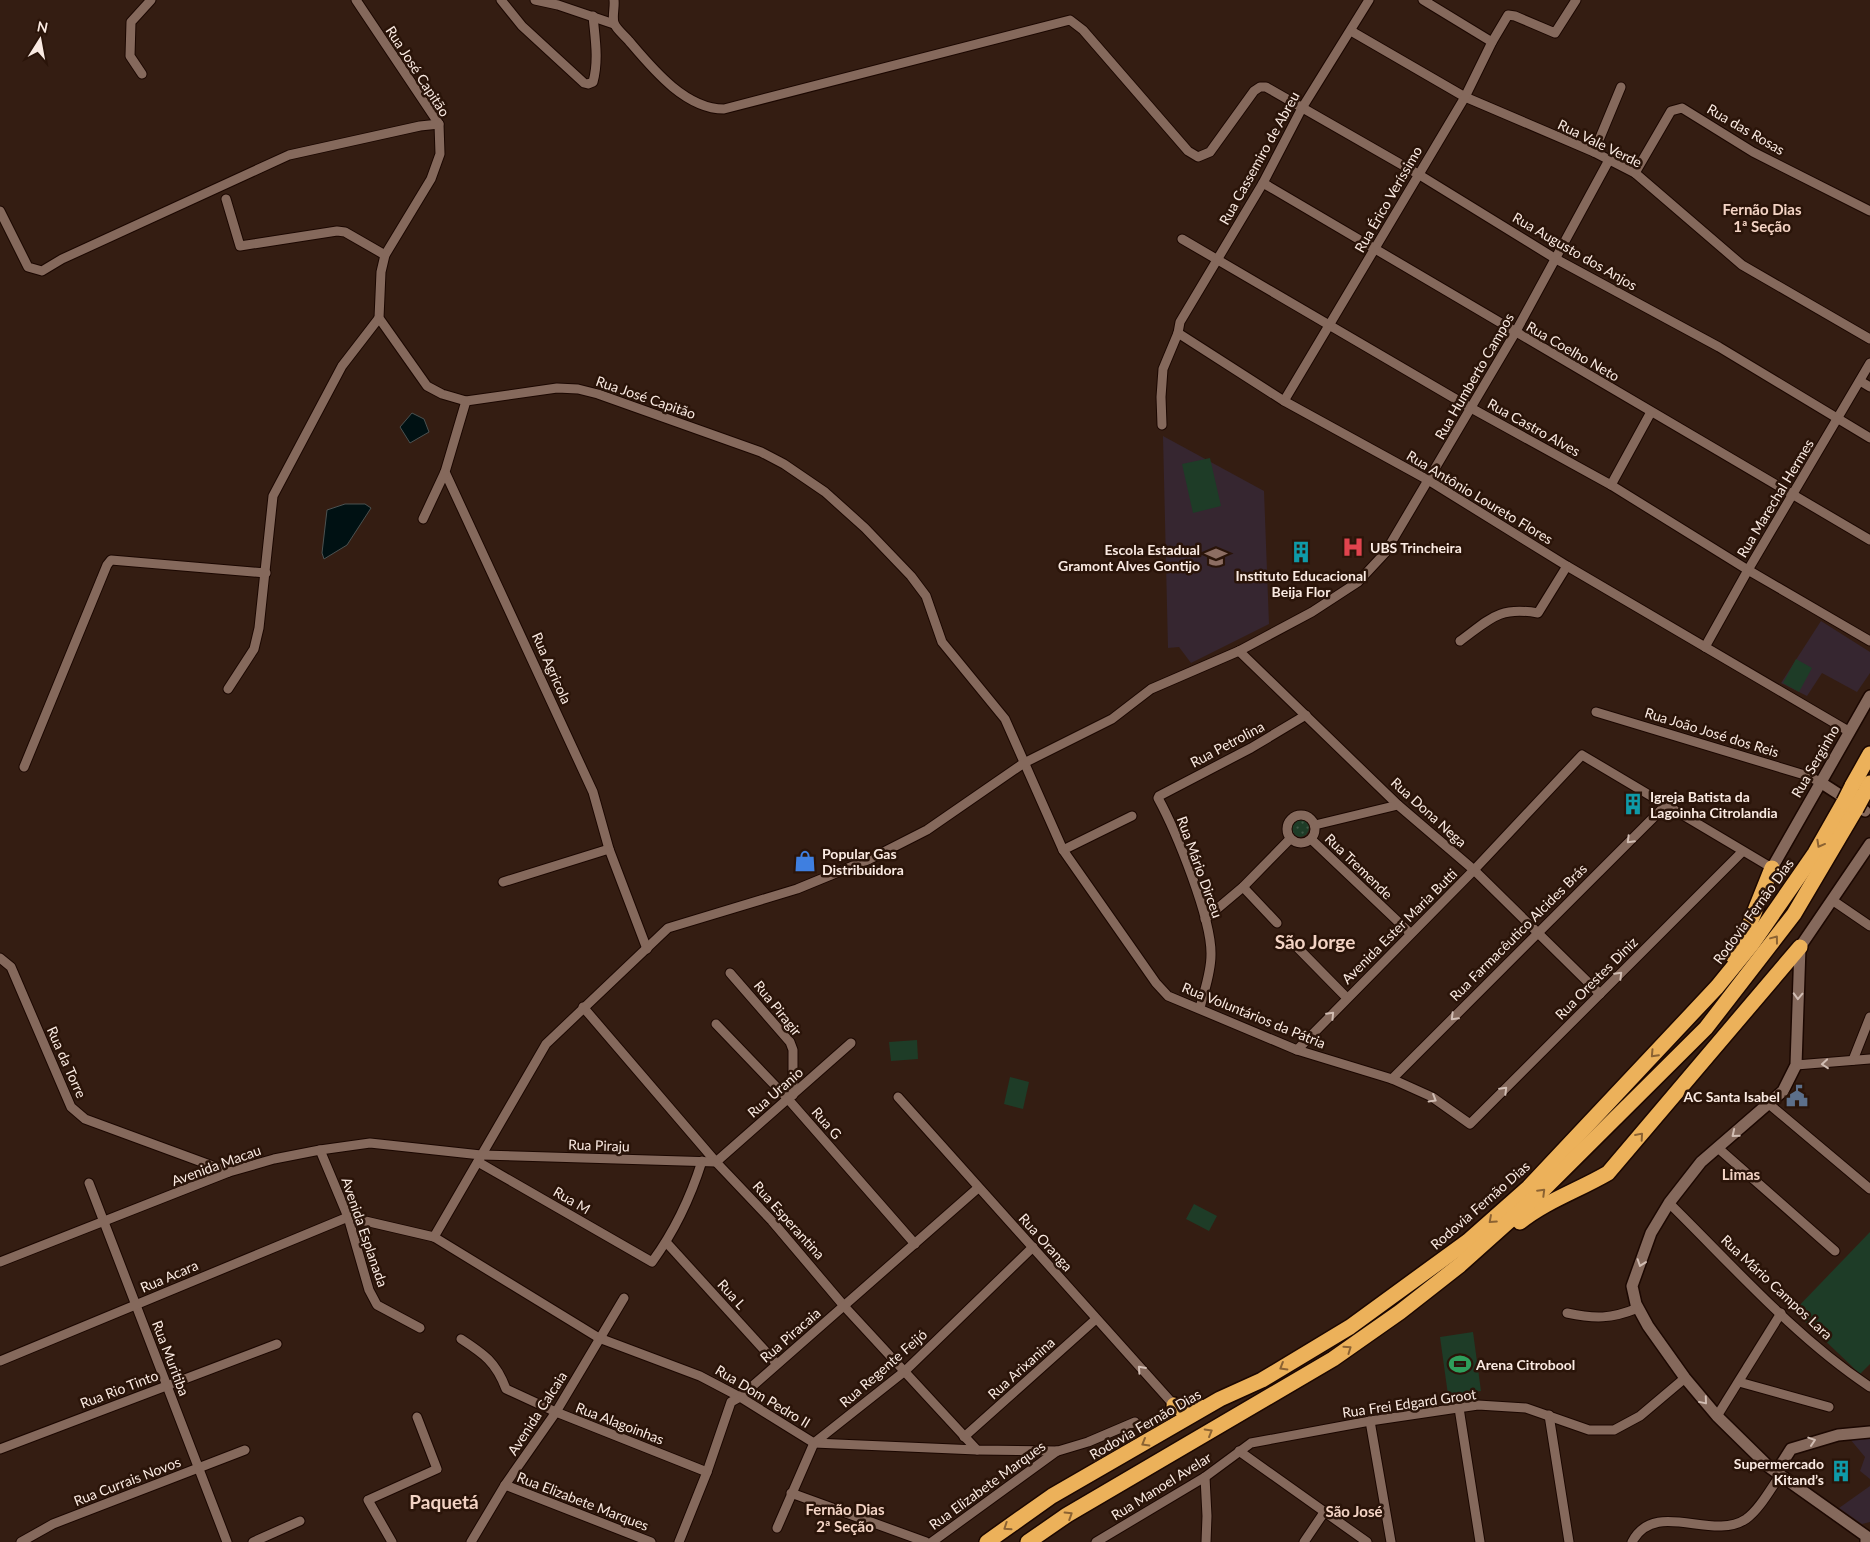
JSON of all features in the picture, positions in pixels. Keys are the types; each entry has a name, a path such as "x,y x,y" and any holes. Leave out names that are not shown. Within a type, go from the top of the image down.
{"highway":[{"name":"Rodovia Fernão Dias","path":"1028,1542 1067,1515 1333,1359 1400,1312 1460,1265 1538,1196 1706,1028 1794,914 1861,810 1862,788 1870,754"},
{"name":"Rodovia Fernão Dias","path":"987,1542 1052,1496 1220,1399 1262,1380 1350,1327 1468,1241 1529,1186 1717,987 1752,944 1815,853 1861,810"},
{"path":"1679,1028 1738,948 1772,868"},
{"path":"1460,1265 1476,1258 1527,1216 1608,1173 1800,947"},
{"path":"1174,1405 1180,1410 1189,1411 1220,1399"}],"street":[{"path":"142,74 130,56 131,22 151,0"},
{"name":"Rua José Capitão","path":"356,0 439,124 440,154 431,179 385,255 381,272 379,318 427,386 442,394 466,401 557,388 578,389 761,452 784,464 838,504 865,528 911,576 926,596 942,642 1005,719 1024,763"},
{"path":"501,0 522,26 584,83 588,84 592,82 595,73 596,53 593,16"},
{"path":"536,0 614,24 614,0"},
{"name":"Rua Cassemiro de Abreu","path":"1178,333 1180,322 1263,183 1302,108 1351,32 1369,0"},
{"path":"1423,0 1492,42"},
{"name":"Rua Érico Veríssimo","path":"1284,401 1418,174 1466,97 1492,42 1508,15 1515,16 1555,33 1576,0"},
{"name":"Rua Augusto dos Anjos","path":"614,24 649,65 675,89 701,104 714,109 724,109 898,66 1070,20 1083,30 1188,151 1198,157 1210,152 1254,91 1260,87 1266,87 1418,174 1556,259 1719,347 1870,438"},
{"name":"Rua Vale Verde","path":"1351,32 1466,97 1594,152 1634,173 1742,265 1870,338"},
{"path":"1594,152 1621,88"},
{"name":"Rua das Rosas","path":"1634,173 1671,111 1682,108 1753,152 1870,211"},
{"path":"0,211 28,267 42,271 289,155 420,126 439,124"},
{"name":"Rua Humberto Campos","path":"434,1237 546,1044 668,928 797,889 870,859 947,818 1024,763 1112,719 1151,689 1239,651 1312,612 1358,582 1385,552 1471,408 1515,333 1609,160"},
{"name":"Rua Coelho Neto","path":"1263,183 1515,333 1870,540"},
{"path":"226,199 240,246 337,231 346,232 385,255"},
{"name":"Rua Castro Alves","path":"1182,239 1471,408 1610,485 1748,570 1870,641"},
{"path":"228,689 254,649 261,617 272,496 342,366 379,318"},
{"path":"1162,425 1160,397 1163,369 1178,333"},
{"name":"Rua Antônio Loureto Flores","path":"1178,333 1284,401 1428,480 1567,566 1850,732"},
{"name":"Rua Marechal Hermes","path":"1705,647 1748,570 1870,363"},
{"path":"1860,380 1870,387"},
{"path":"423,519 445,472 466,401"},
{"path":"1610,485 1651,412"},
{"name":"Rua Agricola","path":"445,472 593,792 609,850 647,949"},
{"path":"24,767 107,565 111,560 266,573"},
{"path":"1460,641 1494,616 1504,612 1519,610 1538,613 1567,566"},
{"name":"Rua Dona Nega","path":"1239,651 1398,805 1474,870 1600,994"},
{"name":"Rua Serginho","path":"1772,868 1870,696"},
{"name":"Rua João José dos Reis","path":"1596,712 1808,776 1820,782"},
{"name":"Rua Petrolina","path":"1159,796 1251,748 1306,715"},
{"name":"Avenida Ester Maria Butti","path":"1297,1050 1474,870 1582,755 1665,806"},
{"name":"Rua Voluntários da Pátria","path":"1024,763 1063,850 1156,983 1168,996 1297,1050 1392,1079 1432,1097 1470,1124"},
{"path":"1820,782 1861,810"},
{"name":"Rua Mário Dirceu","path":"1159,796 1158,798 1172,826 1205,920 1212,954 1200,1008"},
{"path":"1315,825 1398,805"},
{"path":"1665,806 1772,868"},
{"name":"Rua Farmacêutico Alcides Brás","path":"1392,1079 1665,806"},
{"path":"1306,815 1315,825 1316,832 1312,840 1303,844 1290,839 1287,825 1293,818 1306,815"},
{"path":"1063,850 1132,816"},
{"path":"1205,920 1244,887 1290,839"},
{"name":"Rua Tremende","path":"1312,840 1410,933"},
{"path":"1867,1537 1776,1471 1717,1416 1648,1326 1638,1308 1632,1286 1651,1233 1669,1203 1702,1162 1783,1091 1796,1065 1800,947 1870,844"},
{"path":"503,882 609,850"},
{"name":"Rua Orestes Diniz","path":"1470,1124 1742,852"},
{"path":"1244,887 1277,923"},
{"path":"1832,900 1870,926"},
{"path":"1292,942 1347,998"},
{"name":"Rua da Torre","path":"0,958 12,967 71,1107 85,1119 229,1172"},
{"name":"Rua Piragir","path":"730,973 790,1042 793,1050 791,1097"},
{"name":"Rua Esperantina","path":"584,1007 716,1162 812,1265 844,1306 977,1450"},
{"path":"1854,1060 1870,1017"},
{"name":"Rua G","path":"716,1024 791,1097 915,1244"},
{"name":"Rua Uranio","path":"716,1162 851,1043"},
{"path":"1796,1065 1870,1059"},
{"name":"Rua Oranga","path":"898,1097 1174,1405"},
{"path":"1769,1104 1870,1189"},
{"name":"Avenida Macau","path":"0,1262 229,1172 274,1159 370,1143 480,1158"},
{"path":"1718,1148 1836,1252"},
{"name":"Avenida Esplanada","path":"320,1150 348,1217 369,1290 377,1305 420,1328"},
{"name":"Rua Piraju","path":"480,1158 716,1162"},
{"name":"Rua M","path":"480,1158 652,1262 666,1242"},
{"path":"666,1242 697,1178 702,1161"},
{"name":"Rua Muritiba","path":"89,1183 227,1542"},
{"name":"Rua Piracaia","path":"678,1542 708,1472 730,1404 978,1188"},
{"name":"Rua Mário Campos Lara","path":"1669,1203 1781,1313 1850,1374 1870,1387"},
{"name":"Rua Dom Pedro II","path":"348,1217 434,1237 599,1338 700,1376 740,1397 814,1443 977,1450 1058,1451 1088,1442 1136,1422"},
{"name":"Rua Acara","path":"0,1361 348,1217"},
{"name":"Rua L","path":"666,1242 777,1364"},
{"name":"Rua Regente Feijó","path":"777,1528 814,1443 905,1371 1033,1247"},
{"name":"Avenida Calcaia","path":"471,1542 556,1412 624,1298"},
{"path":"1567,1313 1592,1318 1612,1317 1638,1308"},
{"path":"1717,1416 1781,1313"},
{"name":"Rua Arixanina","path":"964,1437 1096,1319"},
{"name":"Rua Alagoinhas","path":"461,1339 486,1355 500,1373 506,1389 556,1412 708,1472"},
{"name":"Rua Rio Tinto","path":"0,1449 277,1344"},
{"name":"Rua Frei Edgard Groot","path":"1239,1451 1251,1443 1370,1421 1478,1405 1526,1408 1589,1430 1614,1430 1640,1416 1686,1378"},
{"path":"1739,1382 1829,1408"},
{"path":"1460,1408 1480,1542"},
{"path":"1549,1415 1569,1542"},
{"path":"392,1542 368,1500 437,1470 417,1417"},
{"path":"1370,1421 1391,1542"},
{"path":"1632,1542 1641,1530 1657,1521 1712,1526 1736,1524 1746,1519 1756,1508 1776,1471 1791,1449 1838,1434 1870,1432"},
{"name":"Rua Currais Novos","path":"21,1542 53,1524 245,1450"},
{"name":"Rua Elizabete Marques","path":"932,1542 1058,1451"},
{"path":"1239,1451 1367,1542"},
{"name":"Rua Manoel Avelar","path":"1096,1542 1205,1477 1239,1451"},
{"path":"1205,1477 1206,1542"},
{"name":"Rua Elizabete Marques","path":"506,1486 651,1542"},
{"path":"791,1493 926,1542"},
{"path":"1304,1542 1325,1511"},
{"path":"253,1542 300,1521"}],"shaded area":[{"path":"412,413 424,419 429,432 410,443 400,427"},
{"name":"Escola Estadual Gramont Alves Gontijo","path":"1163,436 1264,491 1269,624 1191,663 1179,647 1168,648"},
{"path":"345,504 365,504 371,508 347,545 324,559 322,553 327,510"},
{"path":"1821,621 1870,652 1870,673 1857,692 1822,673 1807,696 1781,683"},
{"path":"1870,1438 1870,1479 1860,1471 1865,1457 1850,1439"},
{"path":"1870,1486 1870,1522 1862,1524 1839,1508"}],"green space":[{"path":"1210,458 1221,506 1193,513 1182,464"},
{"path":"1796,659 1812,668 1799,692 1783,683"},
{"path":"1300,819 1306,822 1309,828 1306,834 1300,837 1294,834 1291,828 1294,822"},
{"path":"917,1040 918,1059 891,1061 889,1042"},
{"path":"1010,1077 1029,1082 1023,1109 1004,1104"},
{"path":"1194,1204 1217,1216 1209,1231 1186,1219"},
{"path":"1870,1232 1870,1364 1860,1374 1794,1311"},
{"name":"Arena Citrobool","path":"1473,1332 1481,1391 1448,1395 1440,1337"}],"place":[{"name":"UBS Trincheira","path":"1353,547"},
{"name":"Instituto Educacional Beija Flor","path":"1301,552"},
{"name":"Escola Estadual Gramont Alves Gontijo","path":"1216,557"},
{"name":"Igreja Batista da Lagoinha Citrolandia","path":"1633,804"},
{"name":"Popular Gas Distribuidora","path":"805,861"},
{"name":"AC Santa Isabel","path":"1797,1096"},
{"name":"Arena Citrobool","path":"1460,1364"},
{"name":"Supermercado Kitand’s","path":"1841,1471"}],"district":[{"name":"Fernão Dias 1ª Seção","path":"1762,218"},
{"name":"São Jorge","path":"1315,941"},
{"name":"Limas","path":"1741,1174"},
{"name":"Paquetá","path":"444,1501"},
{"name":"São José","path":"1354,1511"},
{"name":"Fernão Dias 2ª Seção","path":"845,1518"}]}
